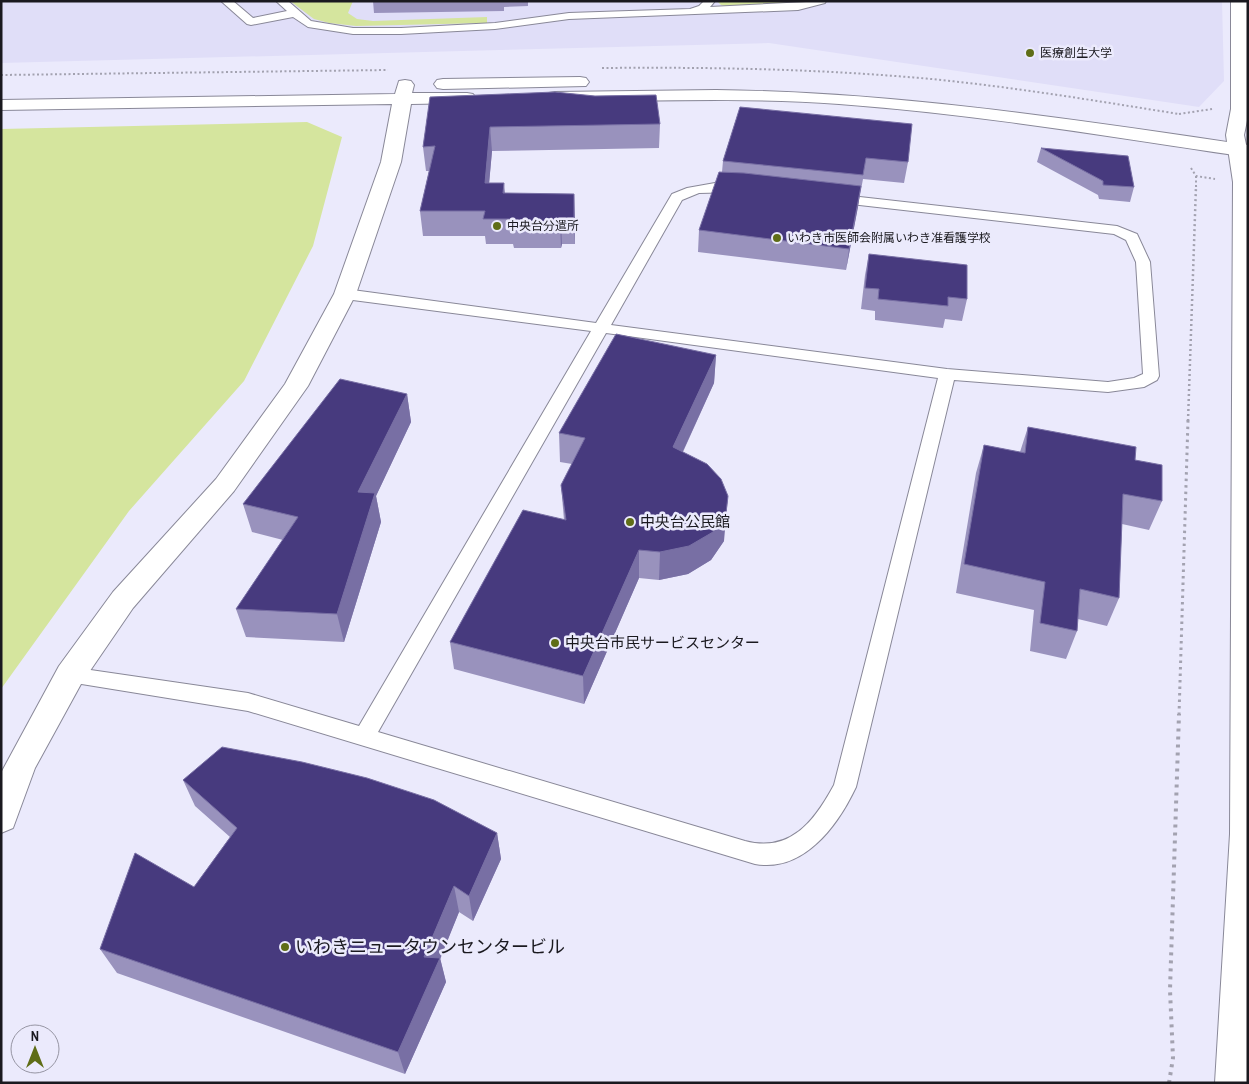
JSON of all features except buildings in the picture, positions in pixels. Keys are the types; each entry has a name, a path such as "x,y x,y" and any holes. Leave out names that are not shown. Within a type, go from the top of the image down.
{"street":[{"path":"1235,1083 1247,834 1243,182 1239,1"},
{"path":"1,89 701,94 813,98 975,112 1242,143"},
{"path":"1,105 403,92"},
{"path":"1,818 20,766 70,675 123,600 225,485 290,394 345,294 391,162 403,92"}],"lane":[{"path":"226,1 251,22 294,13"},
{"path":"281,1 308,24 353,31 401,31 495,26 569,16 798,7 821,1"},
{"path":"691,12 703,8 710,1"},
{"path":"364,737 676,196 686,191 702,188 753,189"},
{"path":"345,294 601,326 947,374 1108,387 1138,383 1151,376 1144,262 1132,236 1116,230 822,197"},
{"path":"70,675 248,702 730,847 768,855 789,849 810,837 831,814 845,787 947,374"}],"path":[{"path":"1169,1083 1174,1058 1170,980 1196,176"}],"shaded area":[{"name":"医療創生大学","path":"1,1 1222,1 1224,81 1199,107 769,43 1,63"}],"green space":[{"path":"290,1 353,1 348,13 357,19 373,21 487,17 487,23 356,26 329,23 314,19"},
{"path":"717,1 812,1 730,7 721,5"},
{"path":"307,122 342,137 313,246 244,381 129,511 1,689 1,129"}],"place":[{"name":"医療創生大学","path":"1030,53"},
{"name":"中央台分遣所","path":"497,226"},
{"name":"いわき市医師会附属いわき准看護学校","path":"777,238"},
{"name":"中央台公民館","path":"630,522"},
{"name":"中央台市民サービスセンター","path":"555,643"},
{"name":"いわきニュータウンセンタービル","path":"285,947"}]}
